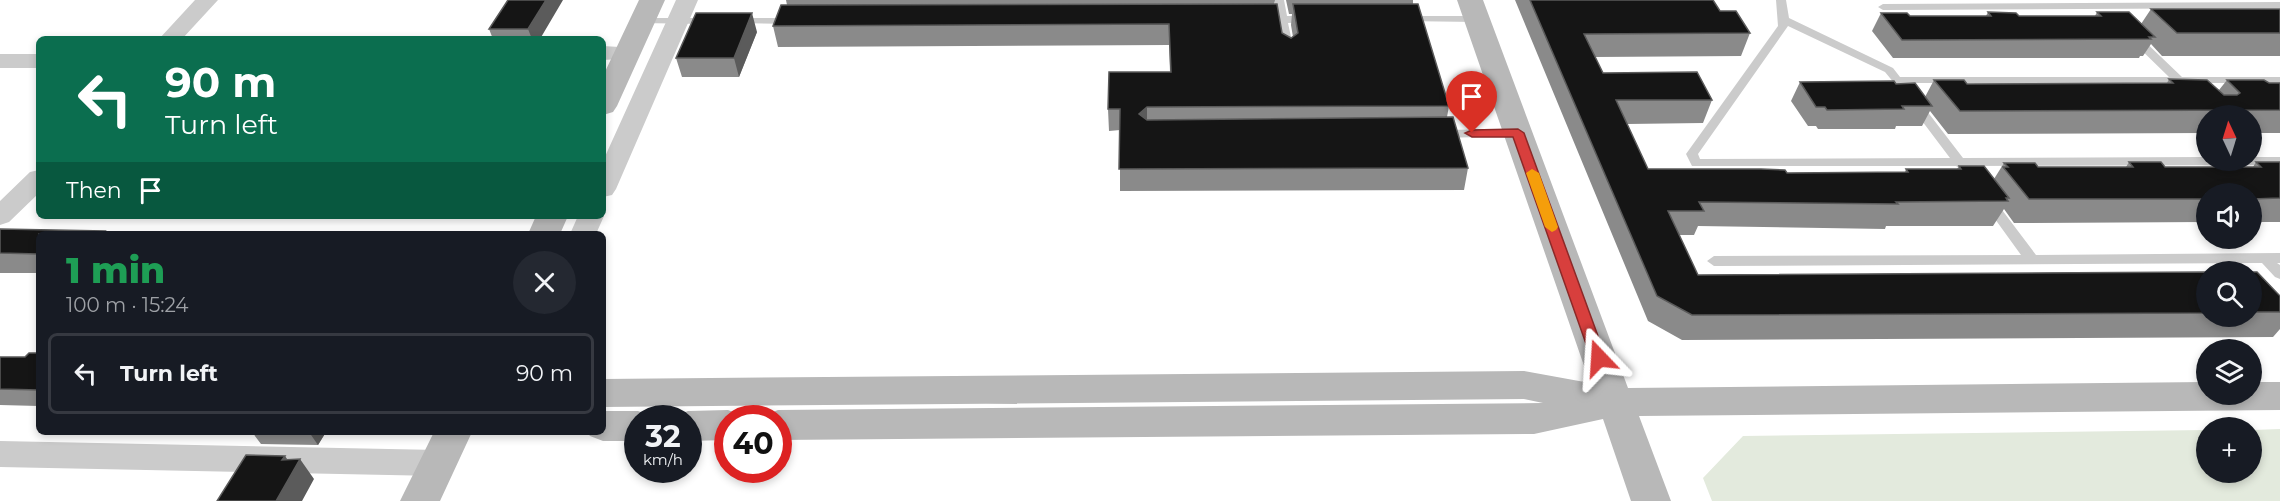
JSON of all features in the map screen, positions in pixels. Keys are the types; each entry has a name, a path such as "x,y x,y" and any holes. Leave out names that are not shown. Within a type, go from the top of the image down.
{"street":[{"path":"173,36 207,0"},
{"path":"1473,9 1651,501"},
{"path":"606,93 615,53 647,10"},
{"path":"606,182 683,10"},
{"path":"0,62 36,61"},
{"path":"3,230 36,182"},
{"path":"606,393 1524,385 1615,402 2280,396"},
{"path":"792,425 1534,419 1615,402"},
{"path":"606,426 624,426"},
{"path":"0,454 446,448 420,501"}],"lane":[{"path":"1279,0 1288,54"},
{"path":"1781,0 1783,26 1692,154 1696,163 2263,161 2277,167"},
{"path":"2099,3 2193,94"},
{"path":"1883,7 2099,3 2280,5"},
{"path":"1396,19 1473,9"},
{"path":"647,10 683,10 808,21"},
{"path":"1247,20 1317,20"},
{"path":"1784,21 1889,70 2032,259"},
{"path":"1897,80 2280,80"},
{"path":"1422,134 1518,133"},
{"path":"2265,258 2280,274"},
{"path":"1714,261 2280,258"}],"shaded area":[{"path":"2280,429 2280,501 1712,501 1703,478 1743,436 2196,430 2196,483 2262,483 2262,430"}],"building":[{"path":"508,0 546,0 528,29 489,29"},
{"path":"1530,0 1713,0 1720,11 1736,11 1750,33 1584,34 1603,73 1697,72 1712,100 1616,100 1648,169 1761,169 1785,170 1787,173 1908,172 1906,169 1961,169 1959,166 1984,166 2009,198 2006,198 2008,201 1896,202 1898,204 1699,202 1704,211 1668,211 1698,275 2196,272 2196,313 1692,315 1657,296"},
{"path":"1277,4 1282,33 1291,38 1298,33 1293,4 1418,4 1449,106 1147,107 1139,114 1147,120 1453,117 1468,168 1119,169 1120,109 1108,109 1109,72 1171,72 1169,24 773,26 781,5"},
{"path":"2151,9 2280,9 2280,33 2177,33"},
{"path":"1988,12 2016,13 2019,16 2101,16 2097,12 2129,12 2155,37 2149,37 2151,39 1902,40 1881,13 1907,13 1910,16 1991,16"},
{"path":"696,13 752,13 734,58 676,58"},
{"path":"2169,79 2207,80 2224,95 2237,95 2240,93 2227,80 2264,80 2269,83 2280,83 2280,110 2262,110 2262,105 2196,105 2196,110 1960,111 1934,80 1964,80 1967,84 2173,83"},
{"path":"1894,81 1896,84 1915,83 1932,106 1902,106 1904,109 1827,110 1825,107 1816,107 1800,82"},
{"path":"2129,162 2161,162 2165,167 2196,167 2196,171 2262,171 2262,162 2280,162 2280,198 2262,199 2262,183 2196,183 2196,199 2029,199 2003,167 2008,167 2004,163 2035,163 2038,167 2133,167"},
{"path":"0,229 105,231 36,231 36,254 0,253"},
{"path":"2262,277 2280,296 2280,312 2262,312"},
{"path":"29,353 36,353 36,390 0,389 0,357 25,357"},
{"path":"246,455 285,456 282,460 300,459 276,501 217,501"}],"slow traffic":[{"path":"1532,173 1552,227"}],"route":[{"path":"1472,133 1518,133 1599,358"}]}
